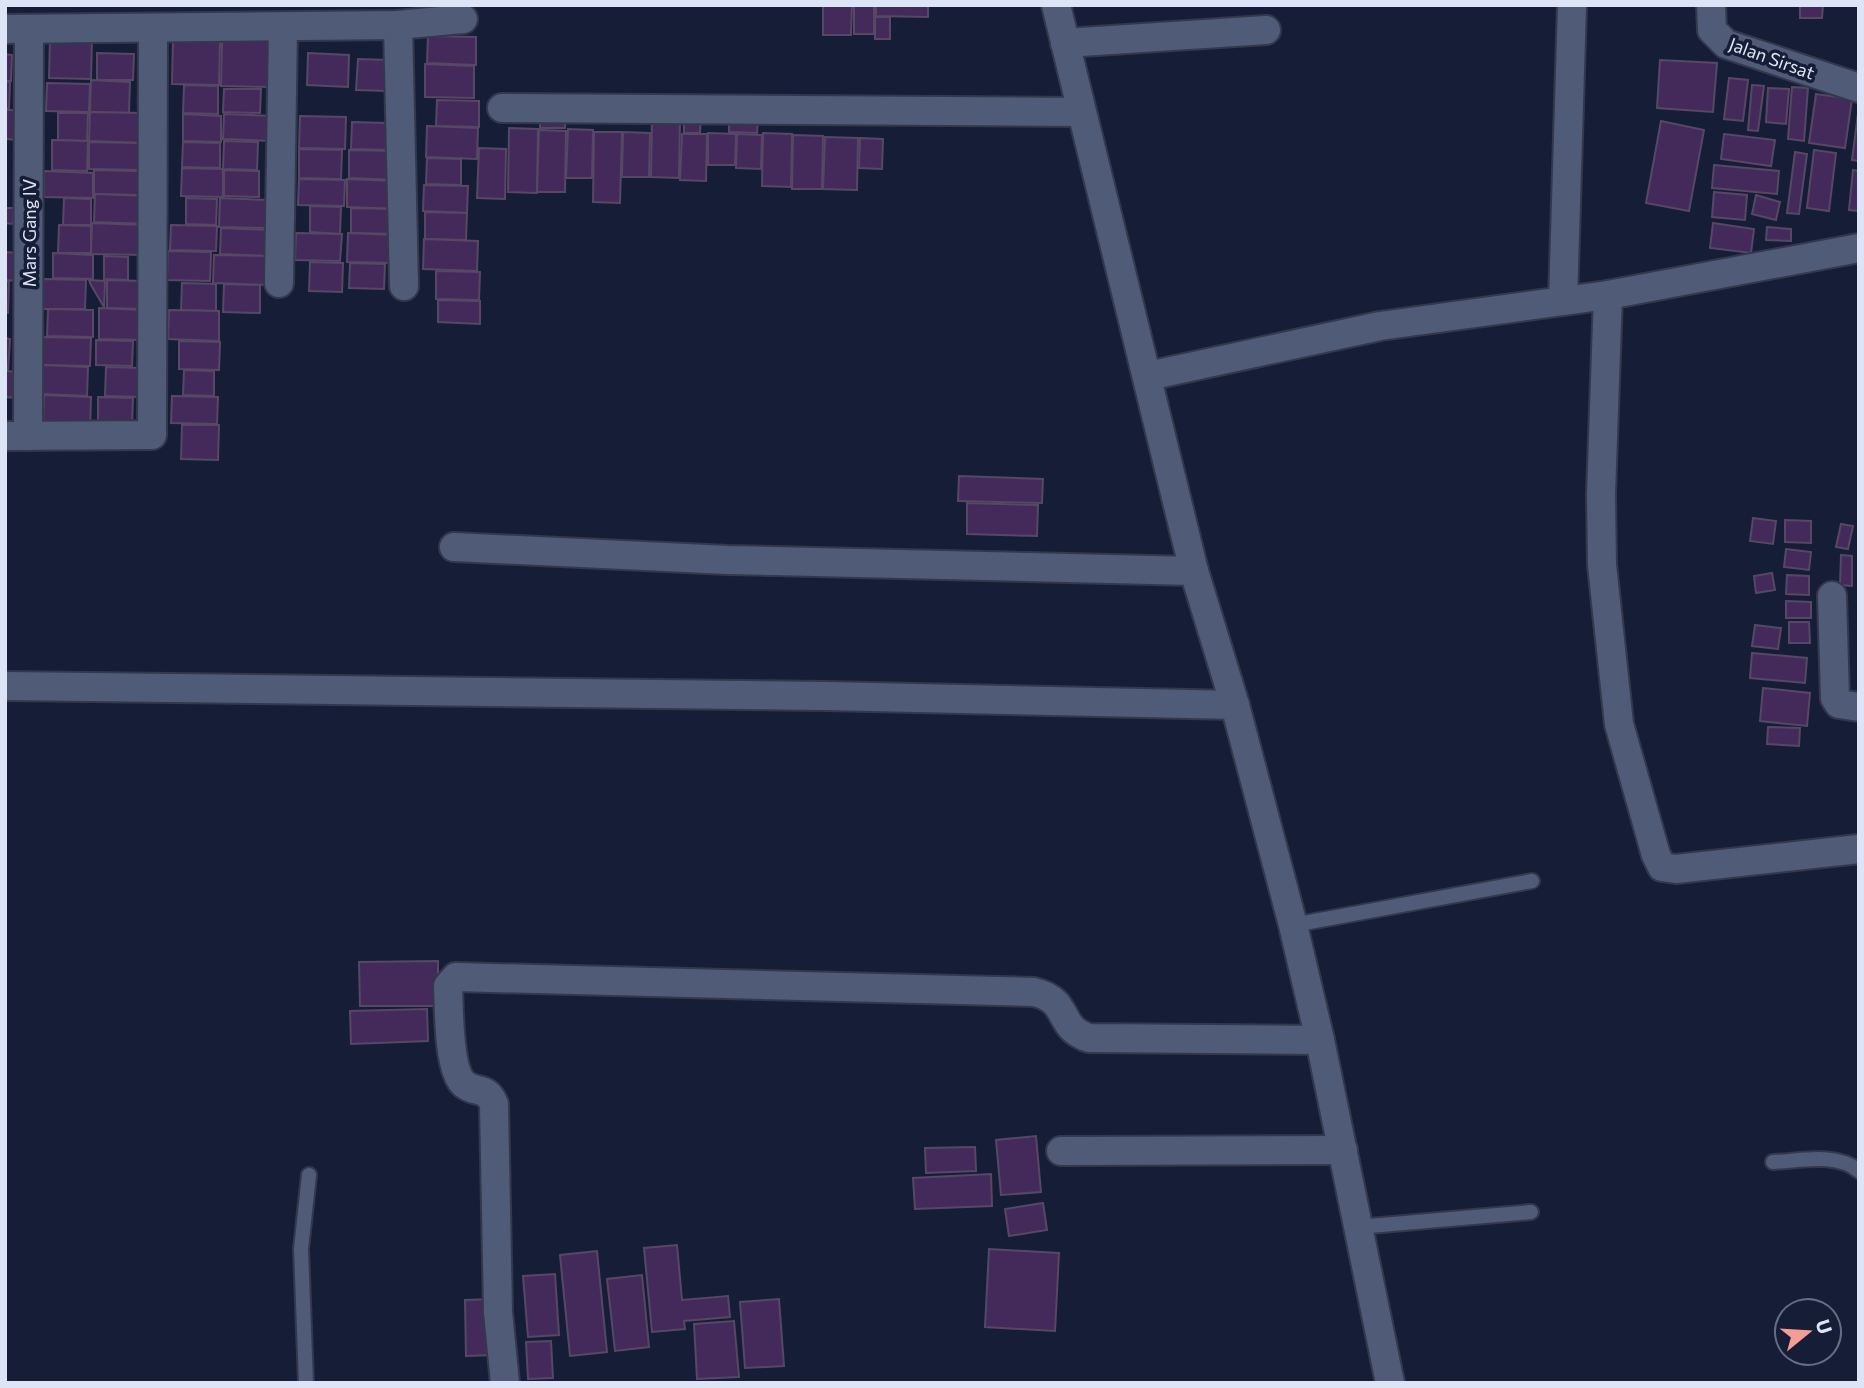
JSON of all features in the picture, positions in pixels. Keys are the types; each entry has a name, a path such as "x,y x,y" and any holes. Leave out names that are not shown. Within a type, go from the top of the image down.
{"street":[{"path":"1056,5 1194,570 1235,705 1293,925 1320,1040 1390,1383"},
{"path":"1563,301 1572,5"},
{"name":"Jalan Sirsat","path":"1711,5 1712,30 1726,44 1858,81"},
{"path":"17,29 398,25 463,19"},
{"path":"398,25 404,286"},
{"path":"279,283 282,27"},
{"path":"17,436 152,435 153,28"},
{"name":"Mars Gang IV","path":"17,29 17,436"},
{"path":"1065,43 1266,30"},
{"path":"502,108 1081,112"},
{"path":"1148,376 1380,326 1608,295 1859,248"},
{"path":"1608,295 1601,495 1602,565 1619,724 1656,856 1662,867 1676,869 1859,849"},
{"path":"454,547 727,560 1194,570"},
{"path":"1832,596 1835,698 1839,704 1859,706"},
{"path":"5,686 826,696 1235,705"},
{"path":"505,1383 498,1312 494,1104 484,1091 467,1086 460,1080 457,1070 450,1045 448,986 456,977 1034,992 1049,995 1058,1004 1069,1027 1076,1034 1089,1038 1320,1040"},
{"path":"1061,1151 1343,1150"}],"lane":[{"path":"1293,925 1532,881"},
{"path":"1773,1162 1834,1159 1851,1164 1859,1171"},
{"path":"306,1383 300,1249 309,1175"},
{"path":"1358,1227 1531,1212"}],"building":[{"path":"823,5 852,5 851,35 823,35"},
{"path":"854,5 874,5 874,34 854,34"},
{"path":"876,5 928,5 928,17 876,16"},
{"path":"1800,5 1823,5 1822,18 1800,18"},
{"path":"875,17 890,17 890,39 875,39"},
{"path":"428,36 476,37 476,65 427,63"},
{"path":"50,38 92,39 91,79 49,78"},
{"path":"173,39 220,41 219,85 172,84"},
{"path":"222,40 274,41 273,87 221,86"},
{"path":"97,53 134,54 133,80 97,80"},
{"path":"308,53 349,55 348,87 307,85"},
{"path":"5,54 12,55 11,81 5,81"},
{"path":"358,59 388,60 388,91 356,90"},
{"path":"1660,60 1717,63 1713,112 1657,108"},
{"path":"425,64 474,66 474,98 425,97"},
{"path":"1729,78 1748,80 1743,121 1724,119"},
{"path":"91,80 130,82 129,113 90,112"},
{"path":"5,82 10,82 9,109 5,108"},
{"path":"47,83 90,84 89,112 46,111"},
{"path":"184,85 218,86 218,114 183,113"},
{"path":"1752,85 1764,86 1758,131 1748,130"},
{"path":"1792,87 1808,88 1804,141 1788,139"},
{"path":"1768,88 1789,89 1786,124 1766,122"},
{"path":"224,89 261,89 260,113 223,112"},
{"path":"1816,94 1852,99 1845,148 1809,143"},
{"path":"437,100 479,101 479,127 436,126"},
{"path":"1859,106 1859,161 1852,160"},
{"path":"540,108 566,109 565,128 540,128"},
{"path":"5,110 19,110 18,140 5,139"},
{"path":"90,112 143,113 143,143 89,141"},
{"path":"729,112 758,113 757,133 729,132"},
{"path":"58,113 88,113 87,141 58,140"},
{"path":"183,114 221,116 221,142 183,141"},
{"path":"224,114 272,116 271,141 223,139"},
{"path":"684,115 701,115 700,133 684,133"},
{"path":"300,116 346,117 345,149 299,148"},
{"path":"652,117 680,118 679,178 651,177"},
{"path":"1661,121 1704,130 1689,211 1646,203"},
{"path":"352,122 388,123 387,150 351,149"},
{"path":"427,126 478,128 477,159 426,157"},
{"path":"509,128 538,129 537,193 508,192"},
{"path":"568,129 593,130 592,178 566,178"},
{"path":"539,130 566,131 565,192 537,192"},
{"path":"594,132 622,132 620,203 593,202"},
{"path":"623,132 650,133 649,177 622,177"},
{"path":"708,133 736,134 735,165 708,165"},
{"path":"763,133 792,134 791,187 762,186"},
{"path":"682,134 707,134 706,181 680,180"},
{"path":"737,134 762,135 761,169 736,168"},
{"path":"1724,134 1775,140 1771,166 1721,159"},
{"path":"793,135 823,136 822,189 792,189"},
{"path":"825,137 858,138 857,190 823,189"},
{"path":"860,138 883,139 882,169 859,168"},
{"path":"52,140 88,141 87,171 52,170"},
{"path":"224,141 258,142 257,170 223,169"},
{"path":"89,142 139,143 139,170 89,169"},
{"path":"183,142 220,143 220,168 182,167"},
{"path":"479,148 506,149 505,199 477,198"},
{"path":"299,149 342,150 341,179 299,178"},
{"path":"349,150 398,151 397,180 349,178"},
{"path":"1814,150 1836,153 1829,211 1807,208"},
{"path":"1795,152 1807,154 1799,214 1787,213"},
{"path":"427,158 461,159 461,185 426,184"},
{"path":"1714,165 1779,171 1777,194 1712,188"},
{"path":"182,168 223,169 223,197 181,196"},
{"path":"94,170 139,171 138,195 94,194"},
{"path":"224,170 259,171 259,197 224,196"},
{"path":"1853,170 1859,171 1859,211 1849,210"},
{"path":"44,171 93,173 93,198 44,197"},
{"path":"299,179 345,180 344,206 298,205"},
{"path":"347,179 398,181 397,209 347,207"},
{"path":"424,185 468,186 467,213 423,211"},
{"path":"1714,192 1747,195 1745,220 1712,217"},
{"path":"95,194 148,196 147,224 94,222"},
{"path":"1756,195 1780,202 1776,220 1752,214"},
{"path":"64,198 91,199 91,225 63,225"},
{"path":"186,198 217,199 216,225 186,224"},
{"path":"220,198 269,200 268,228 219,227"},
{"path":"310,206 341,207 340,234 310,232"},
{"path":"5,208 14,208 13,224 5,223"},
{"path":"351,208 397,209 397,234 351,233"},
{"path":"425,212 467,213 466,240 425,239"},
{"path":"92,223 145,225 144,255 91,254"},
{"path":"1713,223 1754,229 1751,253 1710,248"},
{"path":"59,225 91,226 91,253 58,253"},
{"path":"171,225 217,226 216,251 170,250"},
{"path":"1767,227 1791,229 1791,241 1766,240"},
{"path":"221,228 270,230 269,256 220,254"},
{"path":"296,233 342,234 340,261 295,260"},
{"path":"348,233 397,235 396,263 347,262"},
{"path":"424,239 478,241 477,271 423,269"},
{"path":"168,251 211,252 210,281 167,280"},
{"path":"5,252 19,253 18,281 5,280"},
{"path":"53,253 93,255 93,279 53,278"},
{"path":"214,255 269,256 268,285 213,283"},
{"path":"104,256 128,257 128,280 104,279"},
{"path":"310,262 343,263 342,292 309,291"},
{"path":"350,263 385,264 384,289 349,288"},
{"path":"436,271 480,272 479,300 436,299"},
{"path":"42,279 86,280 85,309 41,309"},
{"path":"89,280 105,281 104,307 91,285"},
{"path":"107,280 143,281 142,309 107,308"},
{"path":"5,281 9,282 8,313 5,313"},
{"path":"182,283 216,284 216,311 181,310"},
{"path":"224,284 260,285 260,313 223,312"},
{"path":"438,300 480,301 480,324 438,322"},
{"path":"99,308 143,310 143,340 99,339"},
{"path":"48,309 93,310 93,337 47,336"},
{"path":"169,310 219,311 219,341 168,339"},
{"path":"43,337 91,338 90,366 43,365"},
{"path":"5,338 10,339 8,370 5,370"},
{"path":"96,340 133,341 132,366 96,365"},
{"path":"179,341 220,342 219,370 179,369"},
{"path":"41,365 88,367 87,396 41,394"},
{"path":"106,367 143,368 142,397 105,396"},
{"path":"184,370 214,371 214,396 183,395"},
{"path":"5,371 19,372 17,398 5,397"},
{"path":"44,395 91,397 90,434 43,433"},
{"path":"172,396 218,397 217,424 171,423"},
{"path":"98,397 133,398 132,425 98,424"},
{"path":"182,425 219,425 218,460 181,459"},
{"path":"959,476 1043,479 1042,503 958,501"},
{"path":"967,503 1038,505 1037,536 967,534"},
{"path":"1753,518 1776,521 1773,544 1750,541"},
{"path":"1785,520 1811,521 1811,543 1785,542"},
{"path":"1841,524 1853,526 1848,549 1836,547"},
{"path":"1786,549 1811,552 1809,570 1784,567"},
{"path":"1841,555 1852,556 1852,586 1840,585"},
{"path":"1772,573 1775,590 1756,593 1754,576"},
{"path":"1787,575 1809,576 1809,595 1786,594"},
{"path":"1786,601 1811,602 1811,618 1786,618"},
{"path":"1789,622 1809,622 1810,643 1789,643"},
{"path":"1755,625 1781,628 1778,649 1752,646"},
{"path":"1752,653 1807,658 1805,683 1750,678"},
{"path":"1763,688 1810,693 1807,726 1760,721"},
{"path":"1768,727 1800,728 1799,746 1767,744"},
{"path":"438,961 438,1006 360,1006 359,962"},
{"path":"427,1009 428,1041 351,1044 350,1011"},
{"path":"1036,1136 1041,1192 1001,1195 996,1140"},
{"path":"975,1147 976,1171 926,1173 925,1148"},
{"path":"991,1174 992,1206 915,1209 913,1178"},
{"path":"1043,1203 1047,1230 1009,1236 1005,1209"},
{"path":"677,1245 682,1300 728,1296 730,1317 684,1321 685,1329 652,1332 644,1248"},
{"path":"989,1249 1059,1253 1055,1331 985,1327"},
{"path":"597,1251 607,1352 570,1356 560,1255"},
{"path":"555,1274 559,1335 528,1337 523,1276"},
{"path":"642,1275 649,1347 615,1351 607,1279"},
{"path":"494,1299 495,1355 466,1356 465,1300"},
{"path":"779,1299 784,1366 745,1368 740,1302"},
{"path":"734,1321 739,1377 697,1379 694,1324"},
{"path":"551,1341 553,1378 528,1379 526,1342"}]}
